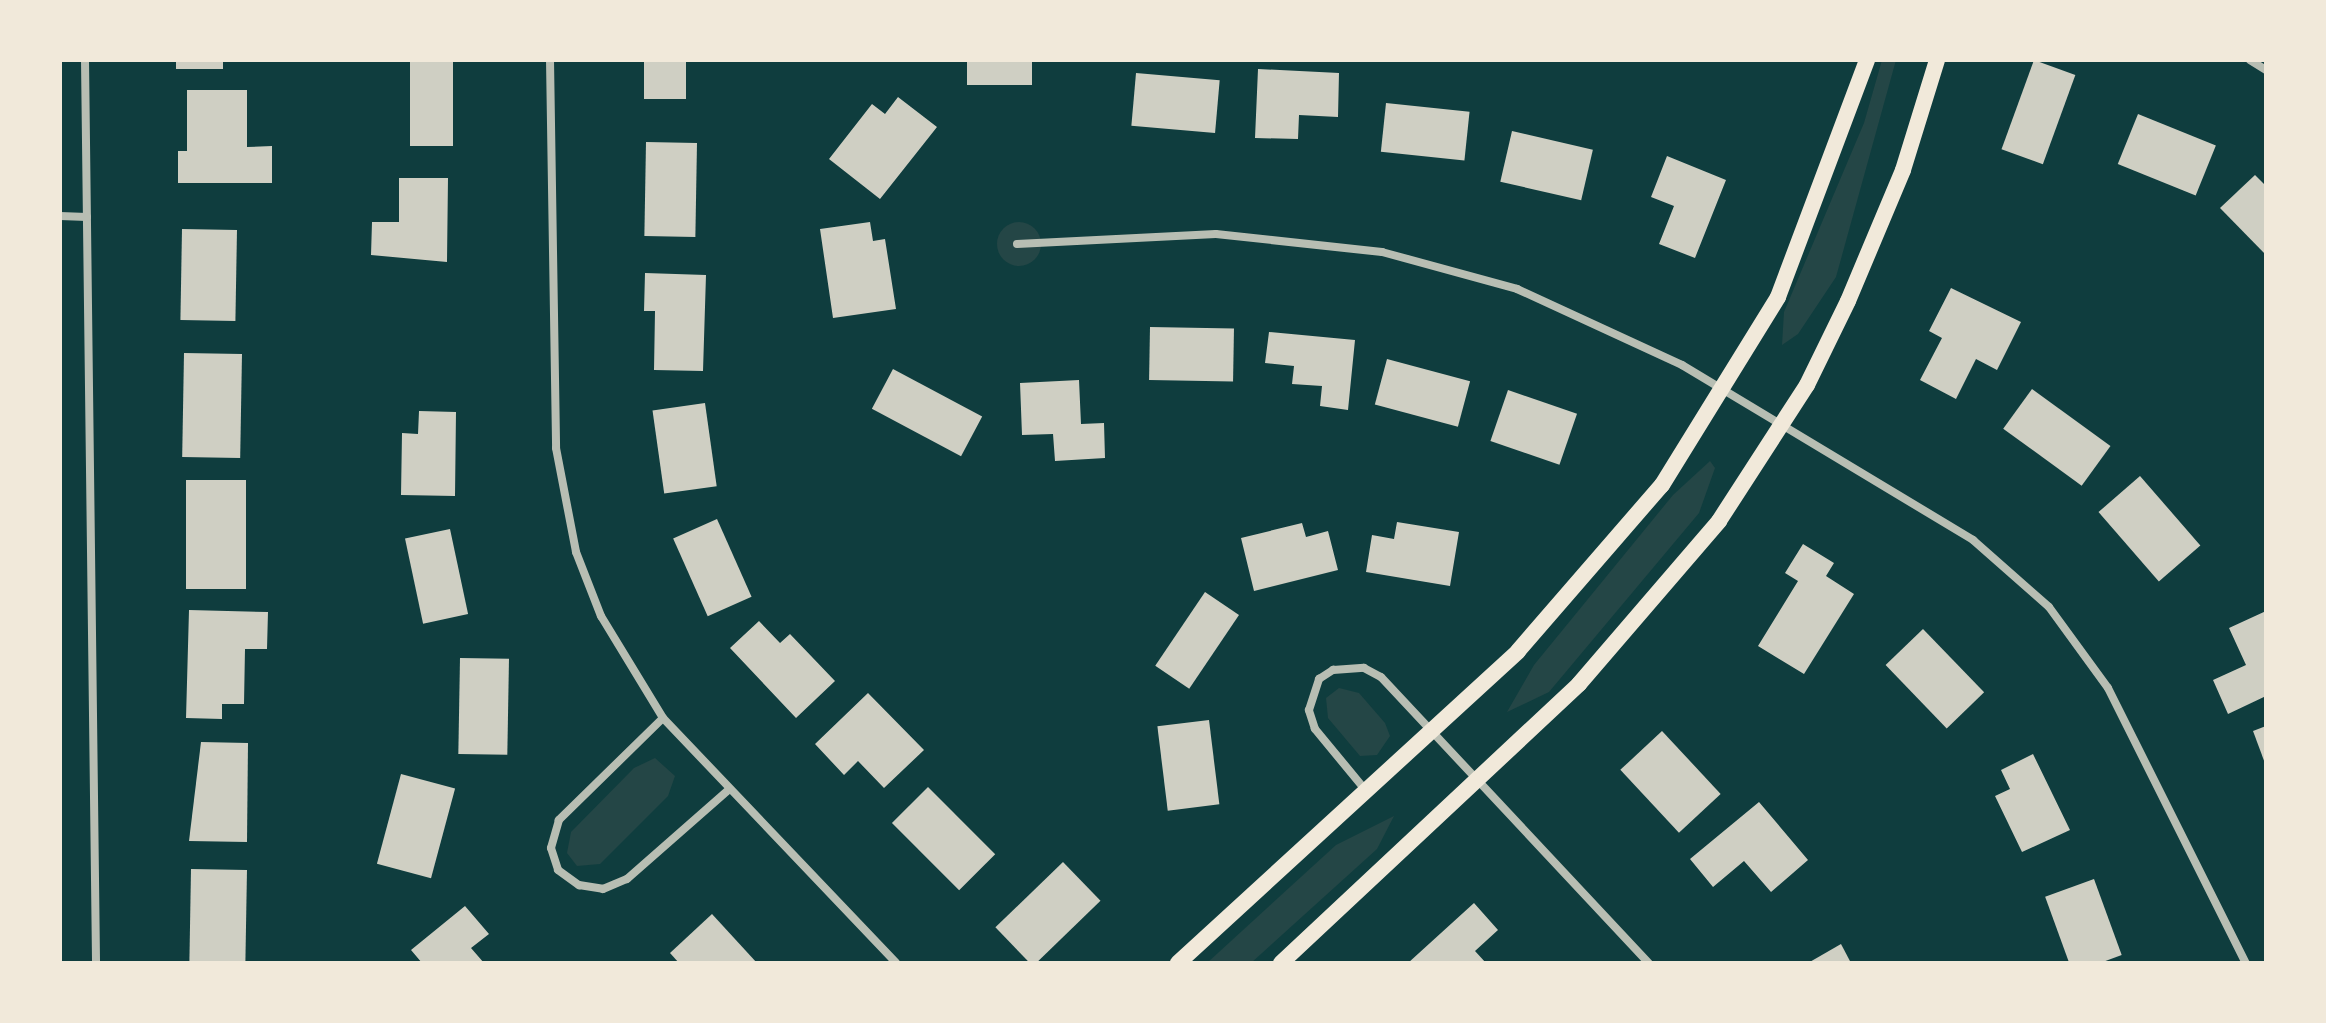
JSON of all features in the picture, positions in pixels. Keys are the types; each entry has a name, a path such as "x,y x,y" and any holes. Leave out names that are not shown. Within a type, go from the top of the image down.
{"main road":[{"path":"1178,963 1429,734 1592,573 1726,391 1812,219 1867,60"},
{"path":"1281,963 1479,782 1650,609 1782,424 1848,301 1903,170 1937,60"}],"street":[{"path":"85,60 96,963"},
{"path":"550,60 556,448 565,509 601,616 663,718 727,791 896,963"},
{"path":"2250,60 2266,70"},
{"path":"60,216 87,217"},
{"path":"1017,244 1216,234 1382,252 1580,314 1726,391 1973,540 2049,607 2108,688 2246,963"},
{"path":"1367,792 1315,729 1309,710 1319,679 1364,668 1479,782 1649,963"},
{"path":"663,718 559,820 551,848 558,870 579,885 603,889 627,879 727,791"}],"shaded area":[{"path":"1882,60 1896,60 1836,277 1798,334 1782,345 1784,312 1864,123"},
{"path":"1019,222 1034,229 1041,244 1034,259 1019,266 1004,259 997,244 1004,229"},
{"path":"1710,461 1715,468 1699,513 1549,692 1507,712 1534,665 1673,495"},
{"path":"1339,688 1359,693 1385,723 1390,736 1377,755 1360,756 1328,718 1326,698"},
{"path":"655,758 675,776 668,796 600,864 577,866 567,853 571,832 634,768"},
{"path":"1394,816 1377,849 1251,963 1207,963 1336,845"}],"building":[{"path":"176,60 223,60 223,69 176,69"},
{"path":"410,60 453,60 453,146 410,146"},
{"path":"644,60 686,60 686,99 644,99"},
{"path":"967,60 1032,60 1032,85 967,85"},
{"path":"2034,60 2075,75 2043,164 2002,149"},
{"path":"1258,69 1339,73 1338,117 1299,115 1298,139 1255,138"},
{"path":"1136,73 1220,80 1215,133 1131,126"},
{"path":"187,90 247,90 247,147 272,146 272,183 178,183 178,151 187,151"},
{"path":"898,97 937,127 880,199 829,159 872,104 885,114"},
{"path":"1386,103 1470,112 1464,161 1381,152"},
{"path":"2138,114 2216,145 2196,196 2118,164"},
{"path":"1512,131 1593,150 1581,200 1500,182"},
{"path":"646,142 697,143 695,237 644,236"},
{"path":"1667,156 1726,180 1695,258 1659,244 1674,206 1651,197"},
{"path":"2255,175 2266,186 2266,255 2220,208"},
{"path":"399,178 448,178 447,262 371,255 372,222 399,222"},
{"path":"870,222 873,241 885,239 896,309 833,318 820,229"},
{"path":"182,229 237,230 235,321 180,320"},
{"path":"645,273 706,275 703,371 654,370 655,311 644,311"},
{"path":"1951,288 2021,322 1997,370 1976,359 1956,399 1920,380 1942,338 1929,331"},
{"path":"1150,327 1234,328 1233,381 1149,380"},
{"path":"1269,332 1355,340 1348,410 1320,406 1322,386 1292,384 1294,366 1265,363"},
{"path":"184,353 242,354 240,458 182,457"},
{"path":"1387,359 1470,381 1458,427 1375,404"},
{"path":"893,369 982,416 961,456 872,409"},
{"path":"1079,380 1081,424 1104,423 1105,458 1055,461 1053,434 1022,435 1020,383"},
{"path":"2032,389 2110,446 2082,486 2003,429"},
{"path":"1508,390 1577,414 1559,465 1490,441"},
{"path":"705,403 717,486 664,494 653,410"},
{"path":"419,411 456,412 455,496 401,495 402,433 418,434"},
{"path":"2140,476 2200,545 2159,582 2098,512"},
{"path":"186,480 246,480 246,589 186,589"},
{"path":"717,519 752,597 708,616 673,539"},
{"path":"1397,522 1459,532 1450,586 1366,572 1372,535 1394,539"},
{"path":"1302,523 1306,537 1328,531 1338,570 1254,591 1241,538"},
{"path":"450,529 468,614 423,624 405,539"},
{"path":"1803,544 1834,563 1826,576 1854,594 1804,674 1758,646 1798,581 1785,573"},
{"path":"1205,592 1239,615 1189,689 1155,666"},
{"path":"189,610 268,612 267,649 245,649 244,704 222,704 222,719 186,718"},
{"path":"2266,611 2266,696 2228,714 2213,680 2246,665 2229,628"},
{"path":"759,621 780,643 790,634 835,681 796,718 730,648"},
{"path":"1923,629 1984,692 1947,728 1886,665"},
{"path":"460,658 509,659 507,755 458,754"},
{"path":"868,693 924,750 884,788 858,761 844,775 815,744"},
{"path":"1209,720 1219,804 1168,811 1157,726"},
{"path":"2266,726 2266,766 2253,731"},
{"path":"1662,731 1721,794 1679,833 1620,770"},
{"path":"201,742 248,743 247,842 189,841"},
{"path":"2033,754 2070,830 2022,852 1995,796 2010,789 2001,770"},
{"path":"401,774 455,788 431,878 377,864"},
{"path":"928,787 995,854 959,890 892,823"},
{"path":"1759,802 1808,860 1771,892 1744,861 1713,887 1690,859"},
{"path":"1063,862 1101,901 1036,963 1030,963 995,927"},
{"path":"191,869 247,870 245,963 189,963"},
{"path":"2094,879 2122,955 2100,963 2069,963 2045,897"},
{"path":"1474,903 1498,930 1475,951 1486,963 1408,963"},
{"path":"465,906 489,934 471,948 484,963 422,963 411,950"},
{"path":"712,914 757,963 679,963 670,953"},
{"path":"1841,944 1851,963 1808,963"}]}
